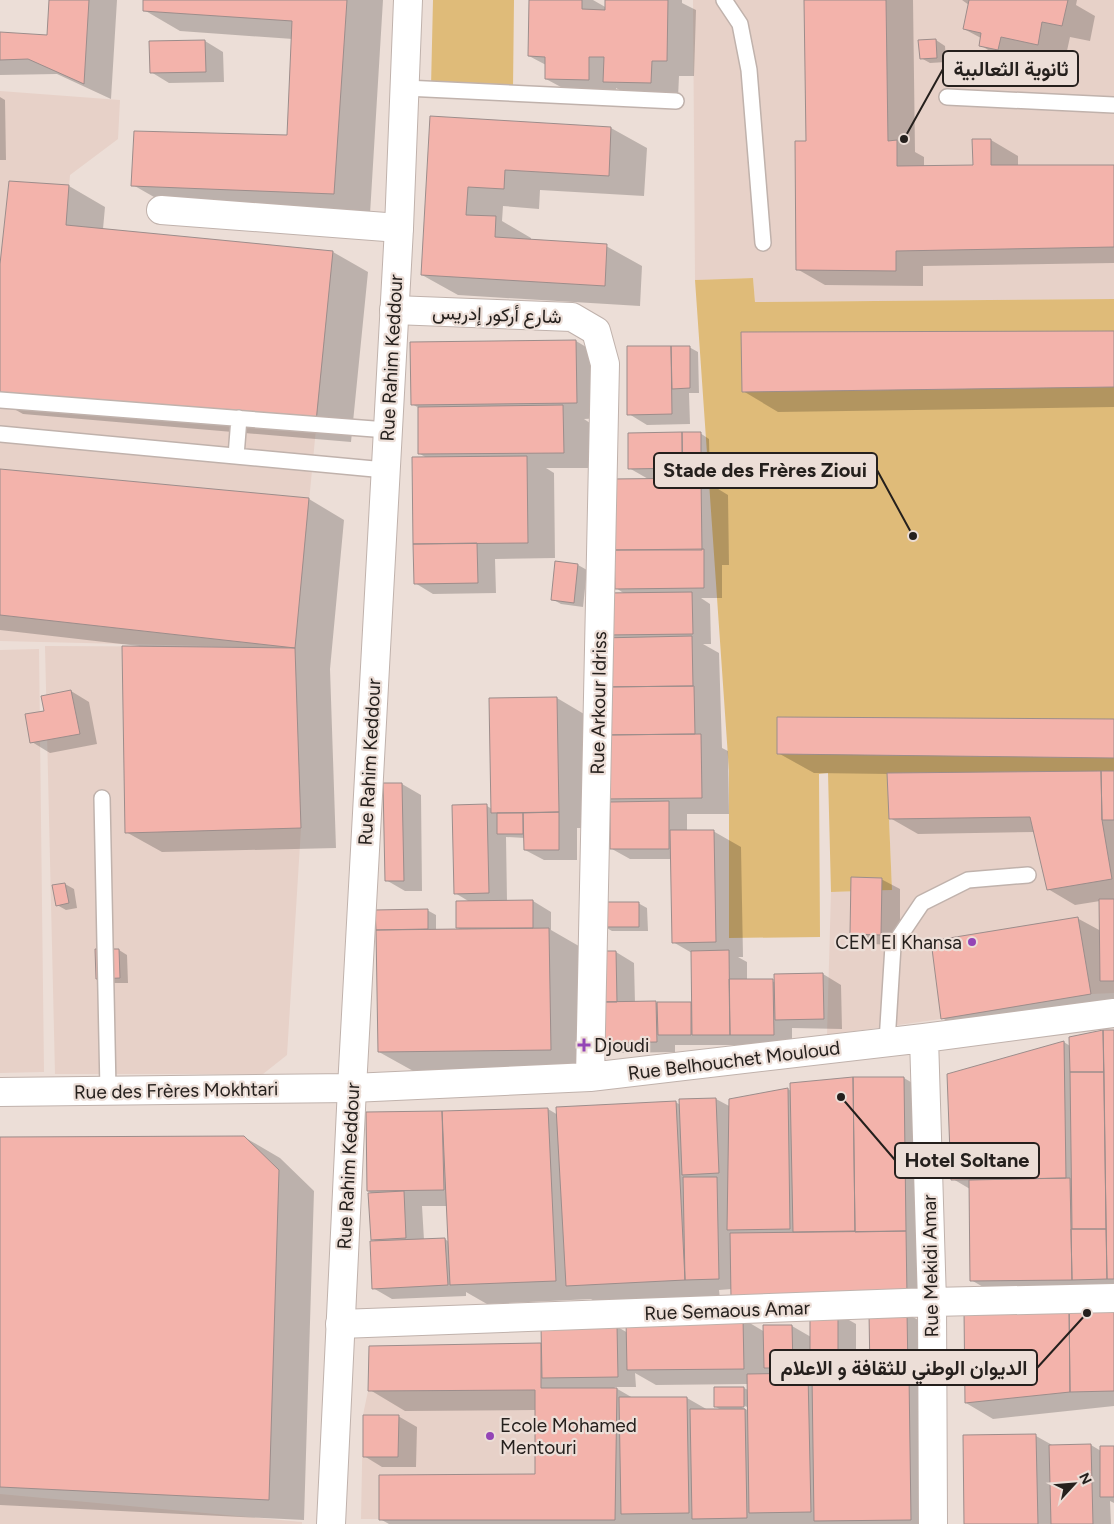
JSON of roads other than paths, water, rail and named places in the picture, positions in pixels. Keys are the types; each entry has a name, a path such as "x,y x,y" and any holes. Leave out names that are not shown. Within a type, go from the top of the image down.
{"street":[{"name":"Rue Rahim Keddour","path":"332,1524 352,1088 399,228 408,0"},
{"path":"161,210 399,228"},
{"name":"شارع أركور إدريس","path":"394,310 572,317 596,331"},
{"name":"Rue Arkour Idriss","path":"590,1077 605,364 596,331"},
{"name":"Rue Belhouchet Mouloud","path":"352,1088 590,1077 924,1038 1114,1013"},
{"name":"Rue Mekidi Amar","path":"924,1038 932,1302 933,1524"},
{"name":"Rue des Frères Mokhtari","path":"0,1092 352,1088"},
{"name":"Rue Semaous Amar","path":"340,1324 932,1302 1114,1298"}],"lane":[{"path":"724,0 740,24 749,70 763,243"},
{"path":"405,88 676,101"},
{"path":"947,97 1114,106"},
{"path":"0,400 387,430"},
{"path":"236,456 239,418"},
{"path":"0,434 385,470"},
{"path":"102,798 108,1090"},
{"path":"887,1042 892,946 922,903 968,880 1028,875"}],"place":[{"name":"ثانوية الثعالبية","path":"904,139"},
{"name":"Stade des Frères Zioui","path":"913,536"},
{"name":"CEM El Khansa","path":"972,942"},
{"name":"Djoudi","path":"584,1045"},
{"name":"Hotel Soltane","path":"841,1097"},
{"name":"الديوان الوطني للثقافة و الاعلام","path":"1087,1313"},
{"name":"Ecole Mohamed Mentouri","path":"490,1436"}]}
